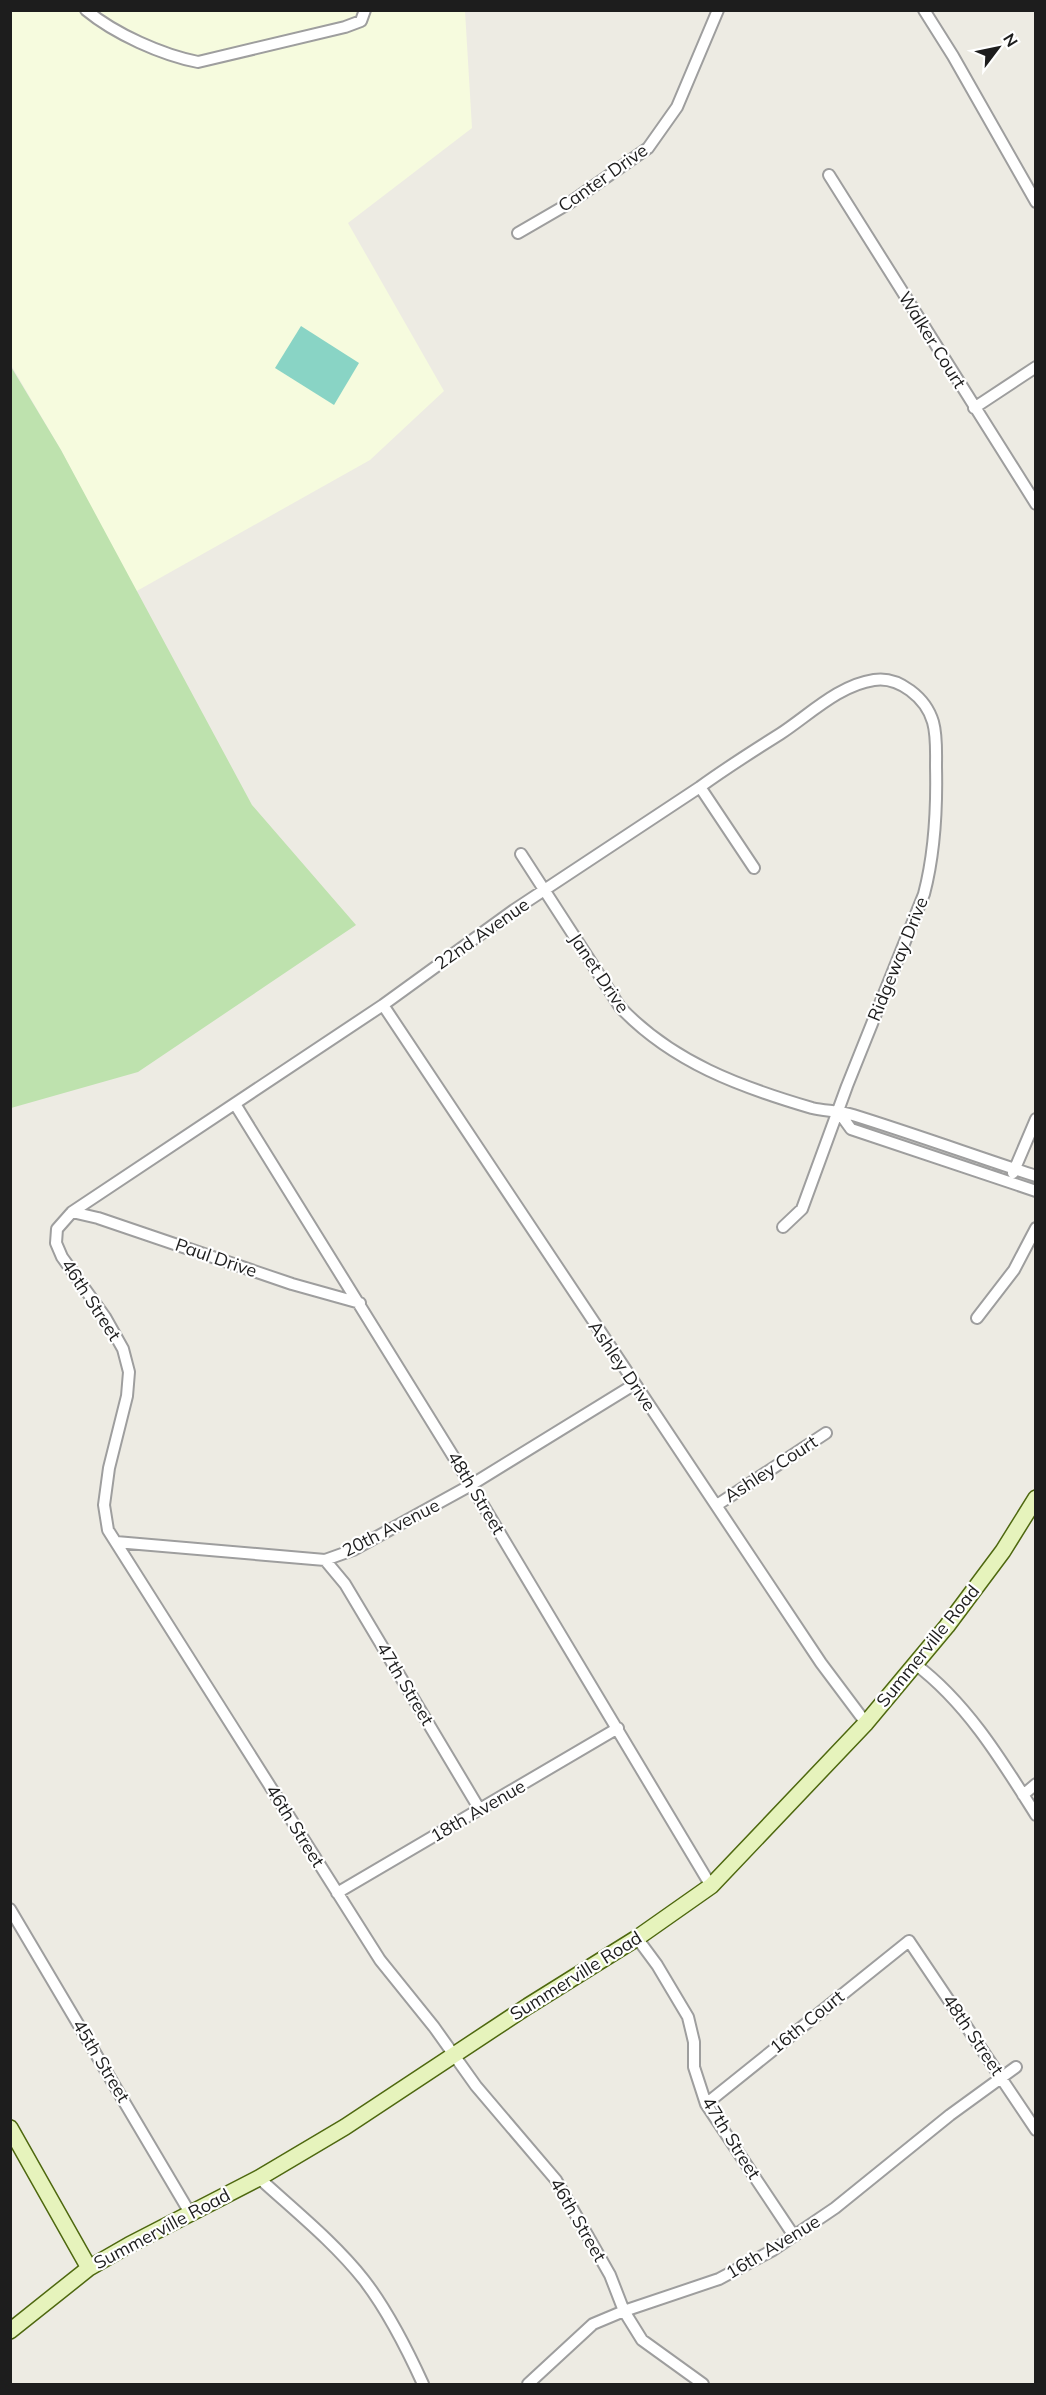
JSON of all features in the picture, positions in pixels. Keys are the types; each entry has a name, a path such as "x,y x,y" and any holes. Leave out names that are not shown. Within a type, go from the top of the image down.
{"main road":[{"name":"Summerville Road","path":"10,2331 89,2268 259,2178 345,2127 528,2006 637,1938 711,1886 866,1723 1003,1551 1035,1498"},
{"path":"10,2128 89,2268"}],"street":[{"path":"86,10 99,21 174,57 198,62 345,27 361,21 365,10"},
{"name":"Canter Drive","path":"518,233 577,198 648,148 677,108 718,10"},
{"path":"924,10 953,56 1035,202"},
{"name":"Walker Court","path":"829,175 1035,504"},
{"path":"974,408 1035,367"},
{"name":"22nd Avenue","path":"72,1212 383,1005 544,890 851,686 875,680 900,685"},
{"name":"Ridgeway Drive","path":"783,1227 802,1209 838,1111 924,894 934,845 936,784 933,722 921,700 900,685"},
{"path":"700,787 754,868"},
{"name":"Janet Drive","path":"521,854 620,1007 637,1025 666,1048 698,1067 733,1080 814,1108 838,1111 1035,1176"},
{"name":"Ashley Drive","path":"383,1005 821,1663 866,1723"},
{"name":"48th Street","path":"235,1104 471,1485 711,1886"},
{"path":"838,1111 851,1129 1035,1191"},
{"path":"1010,1182 1035,1119"},
{"name":"Paul Drive","path":"72,1212 98,1218 292,1284 360,1303"},
{"name":"46th Street","path":"72,1212 57,1229 56,1243 62,1257 110,1325 123,1349 129,1372 127,1396 109,1468 104,1504 108,1530 380,1960 456,2055 476,2086 556,2180 610,2275 624,2311 642,2340 703,2385"},
{"path":"977,1318 1014,1270 1035,1228"},
{"name":"20th Avenue","path":"116,1542 325,1560 353,1550 471,1485 635,1384"},
{"name":"Ashley Court","path":"717,1505 826,1433"},
{"name":"47th Street","path":"325,1560 345,1584 480,1810"},
{"path":"915,1664 945,1690 974,1722 1035,1815"},
{"name":"18th Avenue","path":"337,1893 618,1728"},
{"path":"1023,1796 1035,1784"},
{"name":"45th Street","path":"10,1909 190,2213"},
{"name":"47th Street","path":"637,1938 657,1965 688,2017 694,2043 694,2067 706,2104 794,2236"},
{"name":"48th Street","path":"909,1941 1035,2130"},
{"name":"16th Court","path":"706,2104 909,1941"},
{"name":"16th Avenue","path":"528,2385 574,2339 593,2324 624,2311 719,2279 752,2263 794,2236 851,2197 950,2115 1016,2067"},
{"path":"259,2178 334,2247 365,2281 404,2345 423,2385"}],"shaded area":[{"path":"10,11 465,11 472,128 348,223 444,391 370,460 135,592 61,450 11,365"},
{"path":"301,326 359,363 334,405 275,368"}],"green space":[{"path":"10,365 61,450 252,805 356,925 138,1072 11,1108"}]}
